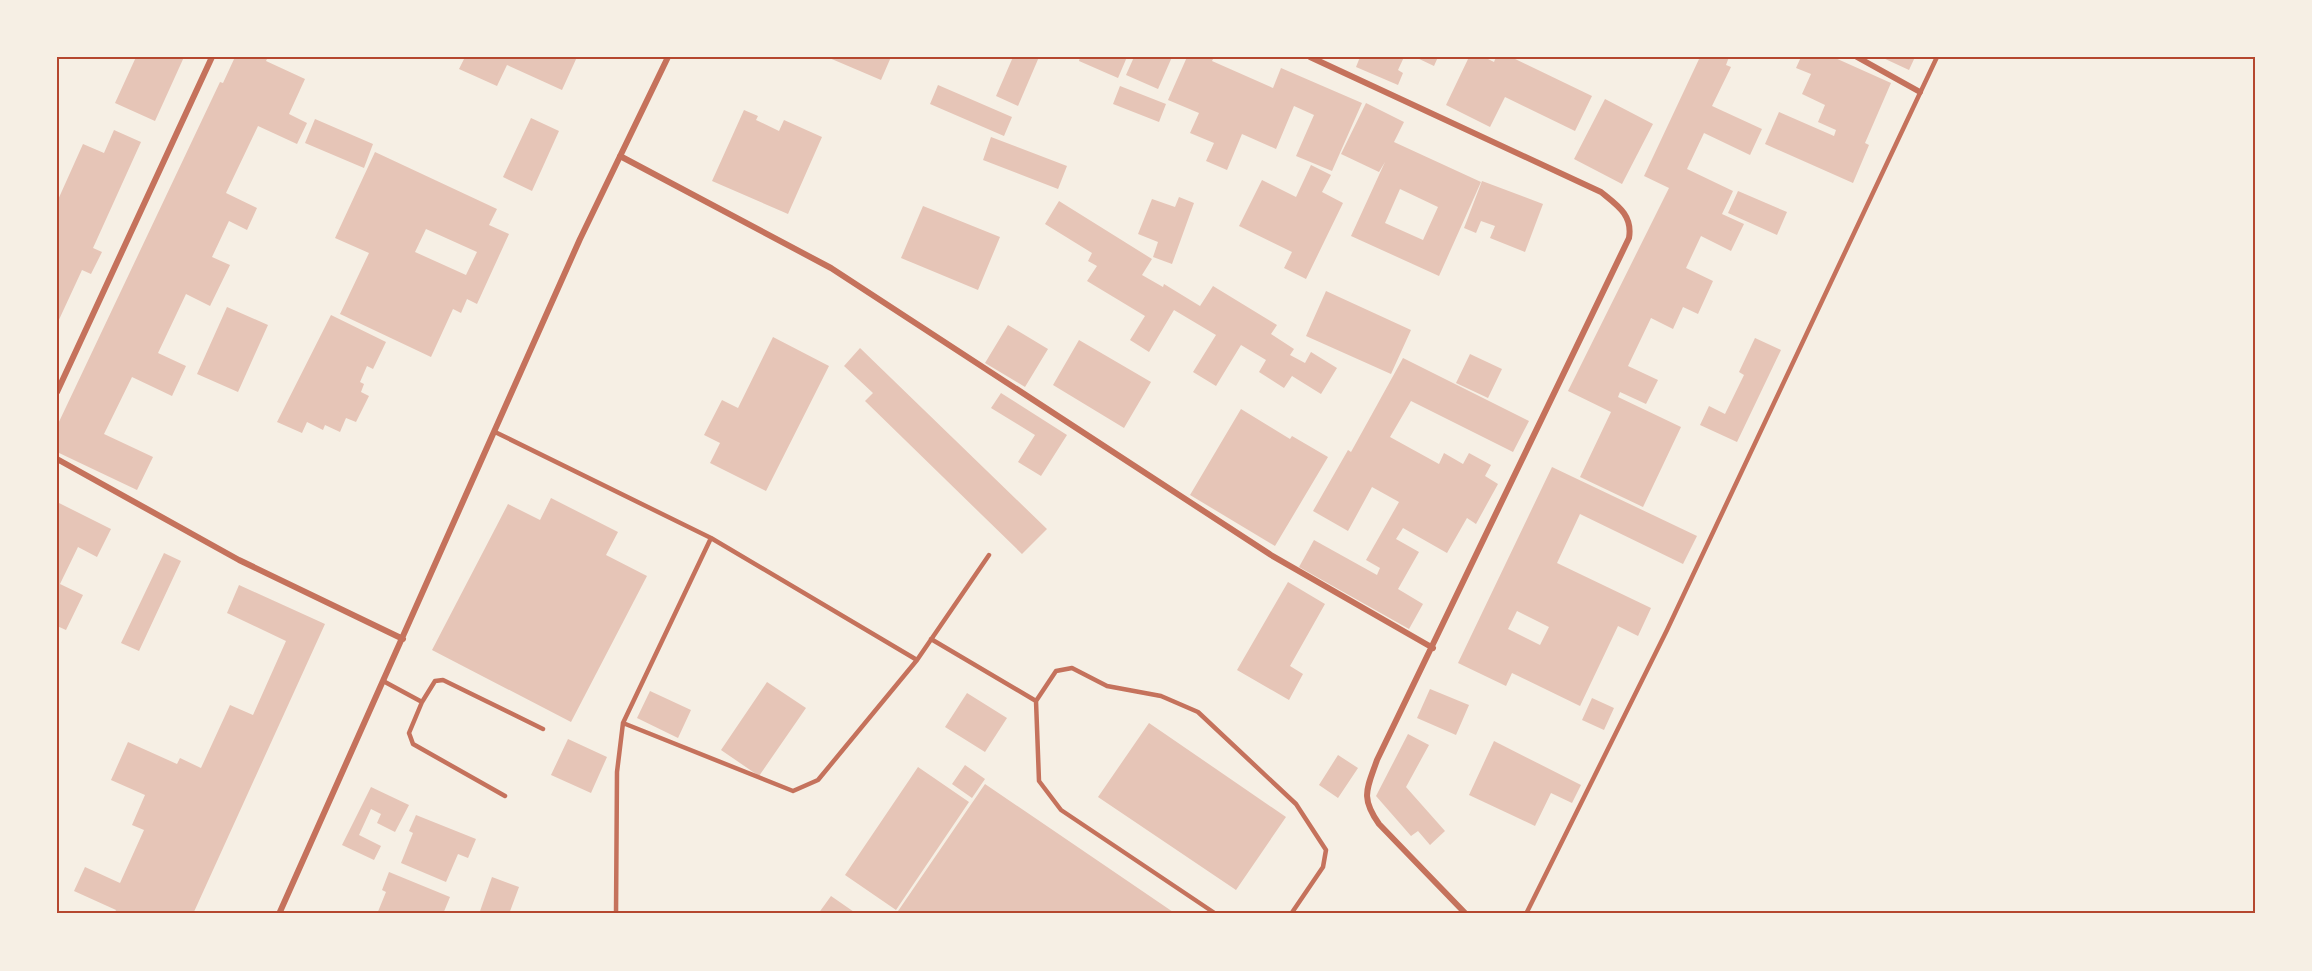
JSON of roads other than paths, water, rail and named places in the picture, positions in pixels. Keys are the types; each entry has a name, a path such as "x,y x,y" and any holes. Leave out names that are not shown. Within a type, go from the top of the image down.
{"street":[{"path":"57,392 212,57"},
{"path":"279,914 385,682 580,239 668,57"},
{"path":"1310,57 1601,192 1628,218 1630,228 1629,238 1377,760 1367,790 1367,807 1379,824 1466,914"},
{"path":"1857,57 1920,93"},
{"path":"620,156 831,268 1271,555 1433,648"},
{"path":"57,459 239,560 403,639"}],"lane":[{"path":"1526,914 1667,630 1937,57"},
{"path":"495,432 711,538 916,660"},
{"path":"616,914 617,772 623,723 711,538"},
{"path":"623,723 793,791 818,780 916,660 989,555"},
{"path":"931,639 1036,701"},
{"path":"1216,914 1061,810 1039,781 1036,701 1056,671 1072,668 1107,686 1161,696 1198,712 1296,804 1326,850 1323,867 1291,914"},
{"path":"505,796 413,744 409,733 422,702 435,681 443,680 543,729"},
{"path":"385,682 422,702"}]}
